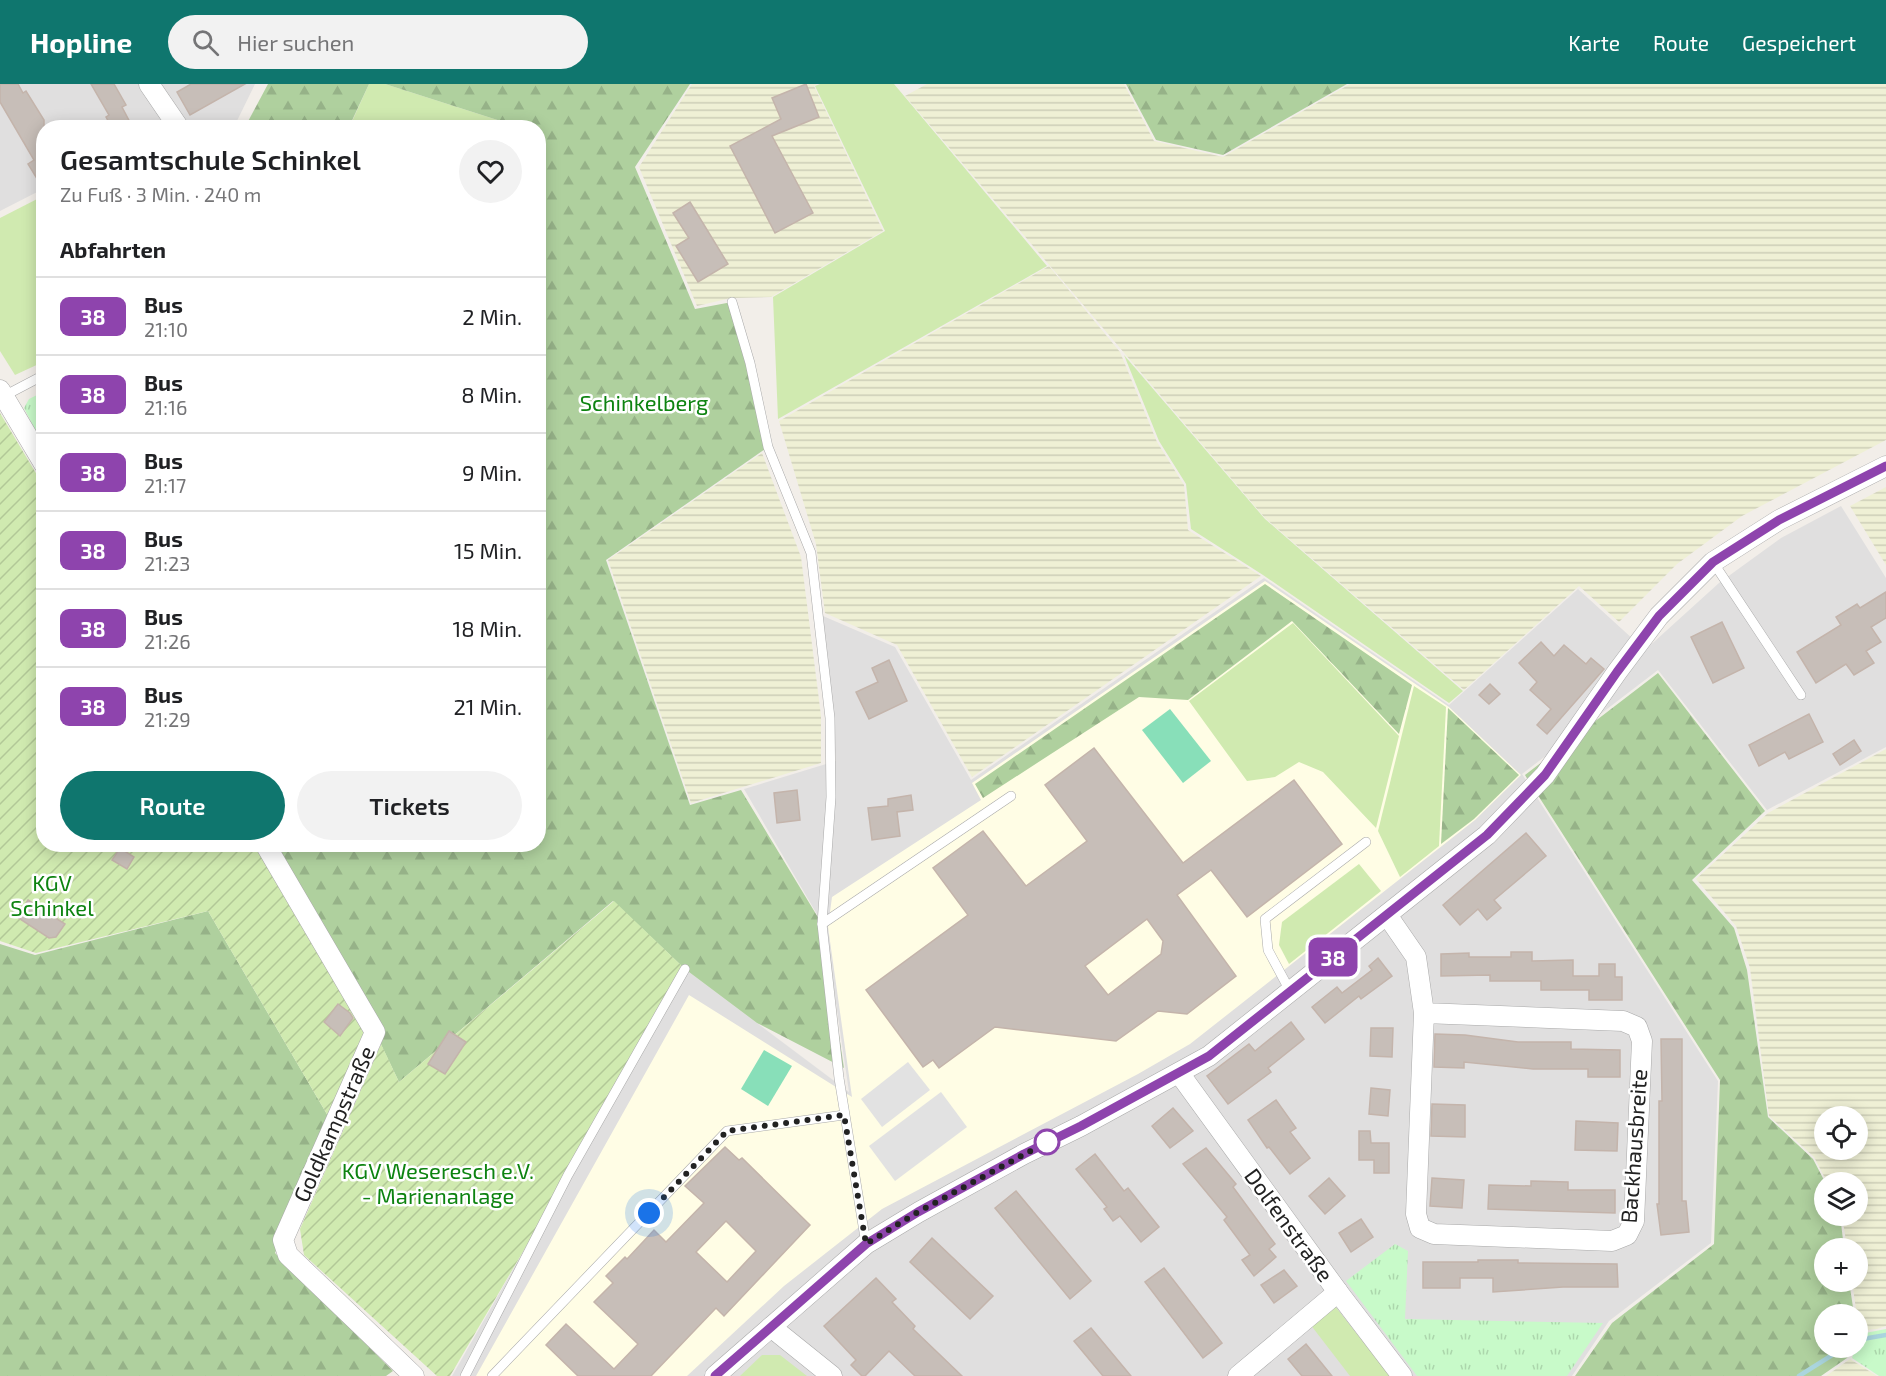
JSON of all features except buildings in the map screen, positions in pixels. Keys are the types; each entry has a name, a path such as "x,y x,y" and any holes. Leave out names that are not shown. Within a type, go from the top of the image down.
{"street":[{"path":"149,84 174,120"},
{"path":"2,393 36,450"},
{"path":"715,1376 866,1244 918,1212 1209,1056 1487,835 1545,775 1659,616 1713,562 1779,520 1886,466"},
{"name":"Goldkampstraße","path":"270,852 375,1032 282,1240 288,1255 414,1376"},
{"name":"Backhausbreite","path":"1387,915 1416,957 1424,1013 1416,1214 1419,1228 1434,1233 1612,1241 1627,1235 1634,1221 1642,1041 1637,1027 1623,1021 1424,1013"},
{"name":"Dolfenstraße","path":"1179,1073 1402,1376"},
{"path":"1238,1376 1338,1292"},
{"path":"771,1327 832,1376"}],"lane":[{"path":"732,302 750,363 768,447 811,553 831,718 831,796 822,924 844,1115 866,1244"},
{"path":"2,393 36,378"},
{"path":"1713,562 1801,695"},
{"path":"822,924 1011,796"},
{"path":"1290,991 1268,950 1265,920 1366,842"},
{"path":"465,1376 568,1175 685,969"},
{"path":"492,1376 727,1131 844,1115"}],"shaded area":[{"path":"0,84 255,84 237,120 36,120 36,193 0,211"},
{"path":"1841,506 1886,578 1886,747 1767,810 1658,670 1522,774 1718,1081 1711,1243 1609,1321 1572,1376 452,1376 685,969 849,1092 825,928 744,789 836,761 823,616 895,647 971,780 1264,578 1449,705 1578,589 1645,650 1719,583 1781,538"},
{"path":"1265,581 1449,707 1521,775 1475,820 1190,1044 1138,1074 882,1209 784,1286 687,1376 476,1376 689,995 852,1097 828,927 832,897 981,800 972,783"},
{"path":"908,1062 930,1090 882,1127 861,1099"},
{"path":"941,1092 967,1127 895,1181 869,1146"}],"green space":[{"path":"268,84 369,84 352,120 249,120"},
{"path":"369,84 385,84 497,120 353,120"},
{"name":"Schinkelberg","path":"385,84 690,84 635,167 695,309 732,302 768,447 606,560 690,805 741,790 822,924 844,1068 757,1023 685,969 613,901 399,1082 375,1032 272,852 546,852 546,120 497,120"},
{"path":"692,84 817,84 814,86 883,231 771,297 731,298 697,306 639,167"},
{"path":"820,84 894,84 1047,266 778,419 773,297 885,231 815,86"},
{"path":"927,84 1124,84 1154,141 1223,157 1350,84 1886,84 1886,440 1742,516 1677,564 1619,622 1579,586 1464,690 1265,518 905,96"},
{"path":"1126,84 1347,84 1223,155 1156,140"},
{"path":"36,200 36,365 15,375 0,351 0,218"},
{"path":"1049,266 1120,352 1157,442 1184,485 1188,530 1261,576 972,777 897,645 825,613 816,544 779,421"},
{"path":"1124,355 1265,519 1463,691 1449,703 1263,575 1191,529 1186,484 1159,441"},
{"path":"36,396 36,431 24,408 29,399"},
{"name":"KGV Schinkel","path":"0,413 36,473 36,852 261,852 367,1031 328,1116 208,911 36,953 0,941"},
{"path":"762,453 801,557 821,716 821,763 691,803 608,560"},
{"path":"1886,487 1886,565 1850,506"},
{"path":"1265,584 1412,685 1399,734 1292,621 1188,700 1139,697 983,798 975,784"},
{"path":"1293,623 1399,736 1376,828 1323,772 1299,762 1275,777 1247,781 1189,701"},
{"path":"1658,673 1765,811 1692,880 1734,928 1747,970 1768,1117 1813,1159 1820,1172 1814,1172 1814,1226 1841,1226 1843,1238 1814,1238 1814,1292 1851,1292 1852,1304 1814,1304 1814,1358 1847,1358 1821,1376 1575,1376 1612,1323 1714,1244 1720,1080 1525,775"},
{"path":"1414,686 1446,707 1439,846 1400,877 1378,831"},
{"path":"1448,708 1519,775 1474,819 1441,844"},
{"path":"1170,709 1211,761 1183,783 1142,730"},
{"path":"1886,749 1886,1326 1868,1330 1868,1304 1855,1304 1854,1292 1868,1292 1868,1238 1845,1238 1844,1226 1868,1226 1868,1172 1822,1172 1816,1160 1868,1160 1868,1106 1814,1106 1814,1157 1769,1116 1750,968 1736,926 1696,879 1768,813"},
{"path":"1359,864 1381,891 1289,964 1279,945 1282,922"},
{"name":"KGV Weseresch e.V. - Marienanlage","path":"614,901 685,969 450,1376 437,1376 304,1255 300,1229 381,1044 399,1082"},
{"path":"208,911 328,1116 275,1253 393,1371 386,1376 0,1376 0,944 35,955"},
{"path":"764,1050 792,1066 768,1106 741,1089"},
{"path":"1395,1244 1408,1251 1405,1319 1603,1323 1567,1376 1417,1376 1346,1281"},
{"path":"1335,1306 1390,1376 1350,1376 1310,1324"},
{"path":"1886,1329 1886,1376 1879,1376 1852,1358 1868,1358 1868,1332"},
{"path":"762,1355 780,1355 807,1376 740,1376"},
{"path":"1850,1359 1877,1376 1826,1376"}],"waterway":[{"path":"1868,1338 1886,1335"},
{"path":"1799,1376 1828,1358"}],"bus line":[{"name":"38","path":"715,1376 866,1244 918,1212 1209,1056 1487,835 1545,775 1659,616 1713,562 1779,520 1886,466"}],"route":[{"path":"649,1213 727,1131 844,1115 866,1244 918,1212 1047,1142"}]}
